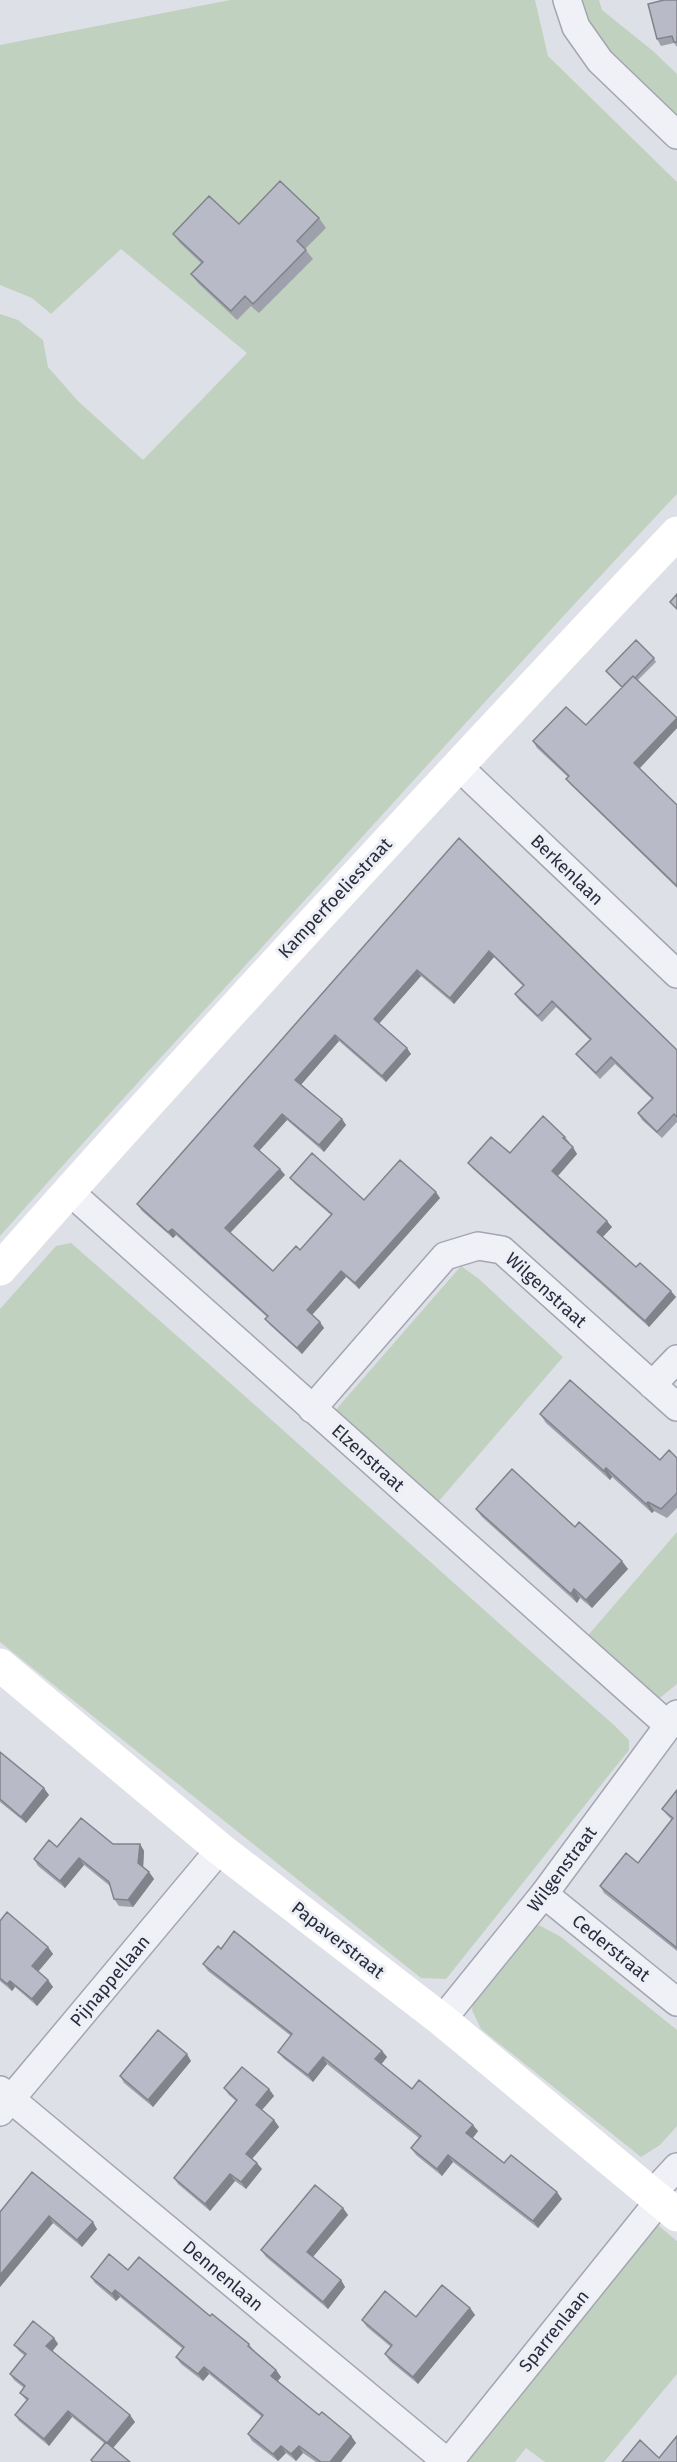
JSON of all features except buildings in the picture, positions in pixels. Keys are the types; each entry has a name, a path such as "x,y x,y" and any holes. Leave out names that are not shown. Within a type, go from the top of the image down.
{"street":[{"path":"567,0 576,27 600,61 677,135"},
{"name":"Kamperfoeliestraat","path":"0,1269 457,765 677,533"},
{"name":"Berkenlaan","path":"457,765 677,974"},
{"name":"Elzenstraat","path":"69,1191 312,1408 672,1719"},
{"name":"Wilgenstraat","path":"312,1408 446,1256 478,1245 502,1250 677,1407"},
{"path":"652,1385 677,1359"},
{"name":"Papaverstraat","path":"0,1665 220,1849 442,2020 663,2203"},
{"name":"Wilgenstraat","path":"442,2020 544,1894 672,1719"},
{"name":"Pijnappellaan","path":"3,2101 220,1849"},
{"name":"Cederstraat","path":"544,1894 677,2002"},
{"name":"Dennenlaan","path":"3,2101 448,2462"},
{"name":"Sparrenlaan","path":"448,2462 663,2203 677,2166"}],"green space":[{"path":"230,0 535,0 548,56 677,182 677,494 501,684 0,1236 0,314 18,320 43,340 48,367 78,401 143,460 247,353 121,249 51,314 32,298 0,285 0,45"},
{"path":"565,0 599,0 602,10 653,51 677,74 677,141"},
{"path":"71,1243 629,1740 629,1750 446,1979 421,1978 0,1642 0,1309 56,1246"},
{"path":"461,1266 479,1279 563,1357 433,1508 333,1413"},
{"path":"677,1532 677,1684 655,1702 584,1640"},
{"path":"539,1925 561,1937 677,2030 677,2126 660,2145 641,2157 481,2029 472,2010 473,2004 530,1931"},
{"path":"659,2226 677,2241 677,2374 604,2462 545,2462 526,2448 515,2462 460,2462 642,2234"}]}
